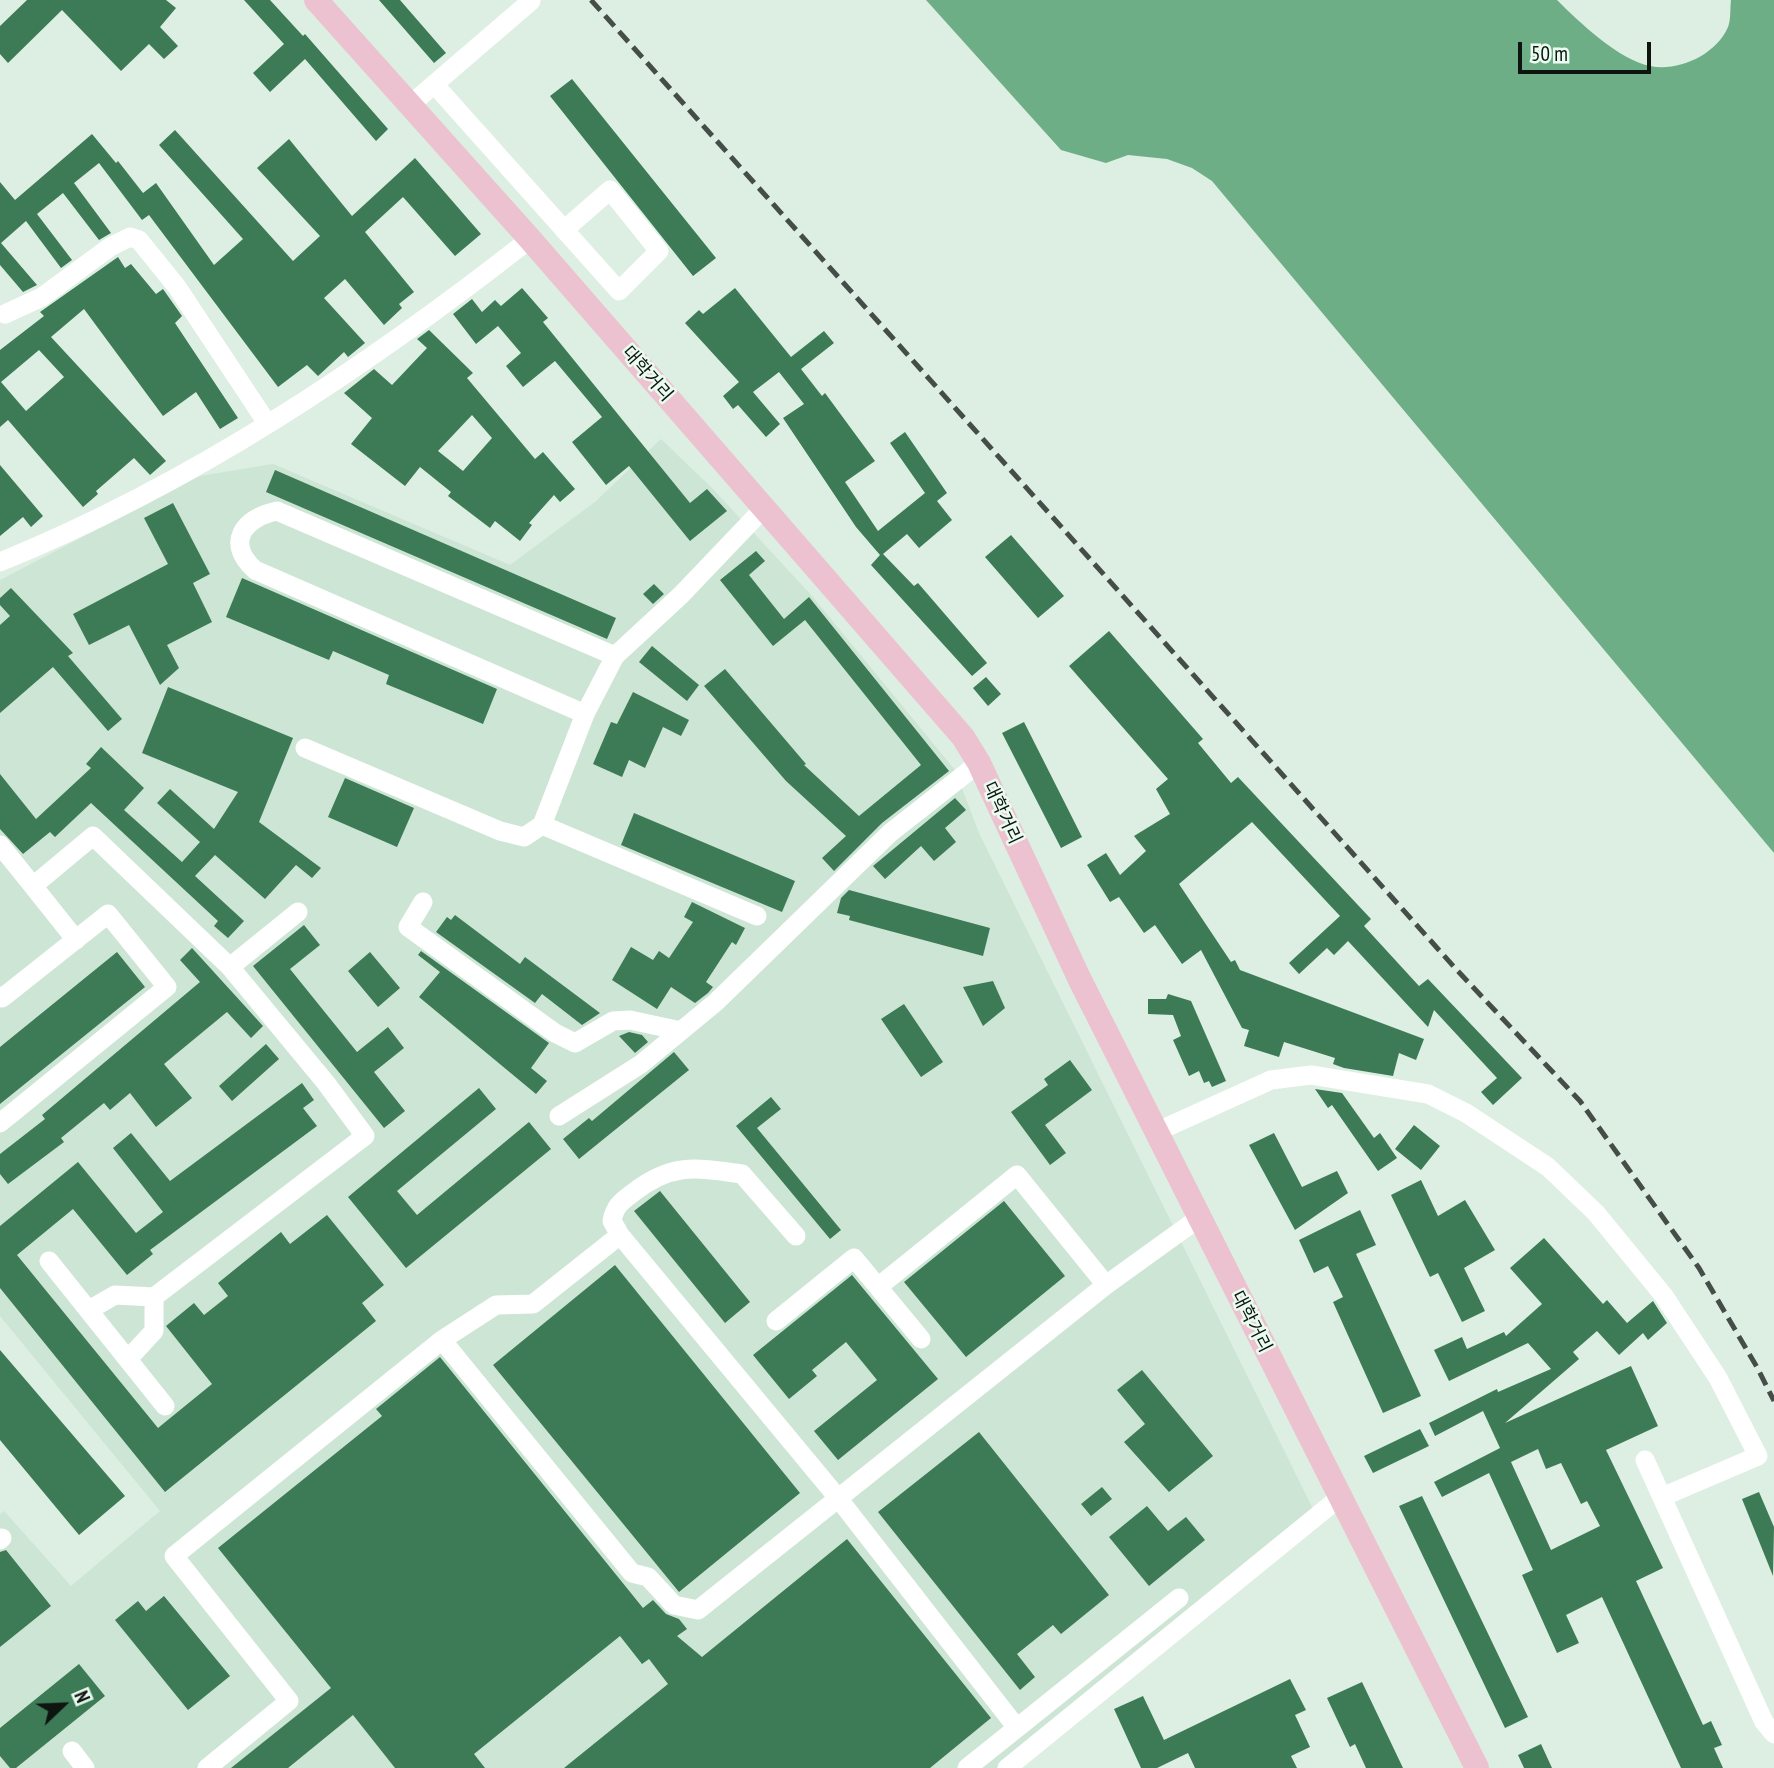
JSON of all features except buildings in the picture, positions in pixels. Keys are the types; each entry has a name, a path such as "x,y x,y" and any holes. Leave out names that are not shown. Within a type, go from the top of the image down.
{"main road":[{"name":"대학거리","path":"316,0 530,239 962,737 979,763 1060,939 1477,1768"}],"street":[{"path":"410,105 531,1"},
{"path":"435,84 564,230 619,291 659,251 610,190 564,230"},
{"path":"5,314 42,297 110,247 130,237 139,240 177,287 268,423"},
{"path":"0,562 173,479 268,423 439,311 530,239"},
{"path":"305,748 500,831 524,837 542,825 585,714 615,656 681,595 764,508"},
{"path":"585,714 255,570 242,558 239,544 247,525 260,515 277,511 615,656"},
{"path":"559,1116 641,1064 716,1002 890,833 979,763"},
{"path":"542,825 757,916"},
{"path":"33,886 93,836 230,967 326,1083 365,1136 154,1297 115,1295 89,1310"},
{"path":"0,845 76,940"},
{"path":"423,902 408,927 575,1043 613,1021 630,1020 681,1031"},
{"path":"230,967 298,912"},
{"path":"0,996 2,998 108,914 167,987 0,1123"},
{"path":"1156,1132 1271,1080 1311,1075 1428,1094 1466,1113 1548,1167 1596,1213 1664,1296 1718,1378 1758,1456 1662,1497"},
{"path":"796,1236 743,1174 696,1167 673,1170 652,1178 615,1206 612,1220 620,1236 838,1498 1017,1728"},
{"path":"878,1287 1017,1175 1106,1285"},
{"path":"442,1340 632,1573 648,1577 674,1605 698,1610 1106,1285 1199,1218"},
{"path":"207,1768 289,1701 174,1556 442,1340 496,1305 533,1304 620,1236"},
{"path":"776,1321 854,1258 920,1339"},
{"path":"49,1261 165,1406"},
{"path":"128,1359 154,1331 154,1297"},
{"path":"1645,1460 1764,1722 1774,1734"},
{"path":"1007,1768 1339,1498"},
{"path":"967,1768 1179,1598"},
{"path":"72,1751 85,1768"}],"shaded area":[{"path":"926,0 1557,0 1588,29 1625,56 1650,66 1661,67 1684,64 1715,46 1728,27 1731,0 1774,0 1774,853 1212,181 1192,168 1167,159 1128,155 1106,163 1061,150"},
{"path":"661,439 712,488 812,596 955,770 979,833 1314,1511 997,1768 0,1768 0,1514 4,1511 71,1586 160,1511 0,1316 0,580 200,476 273,464 510,565 595,502"}],"railway":[{"path":"591,0 1455,968 1580,1101 1699,1268 1774,1401"}]}
